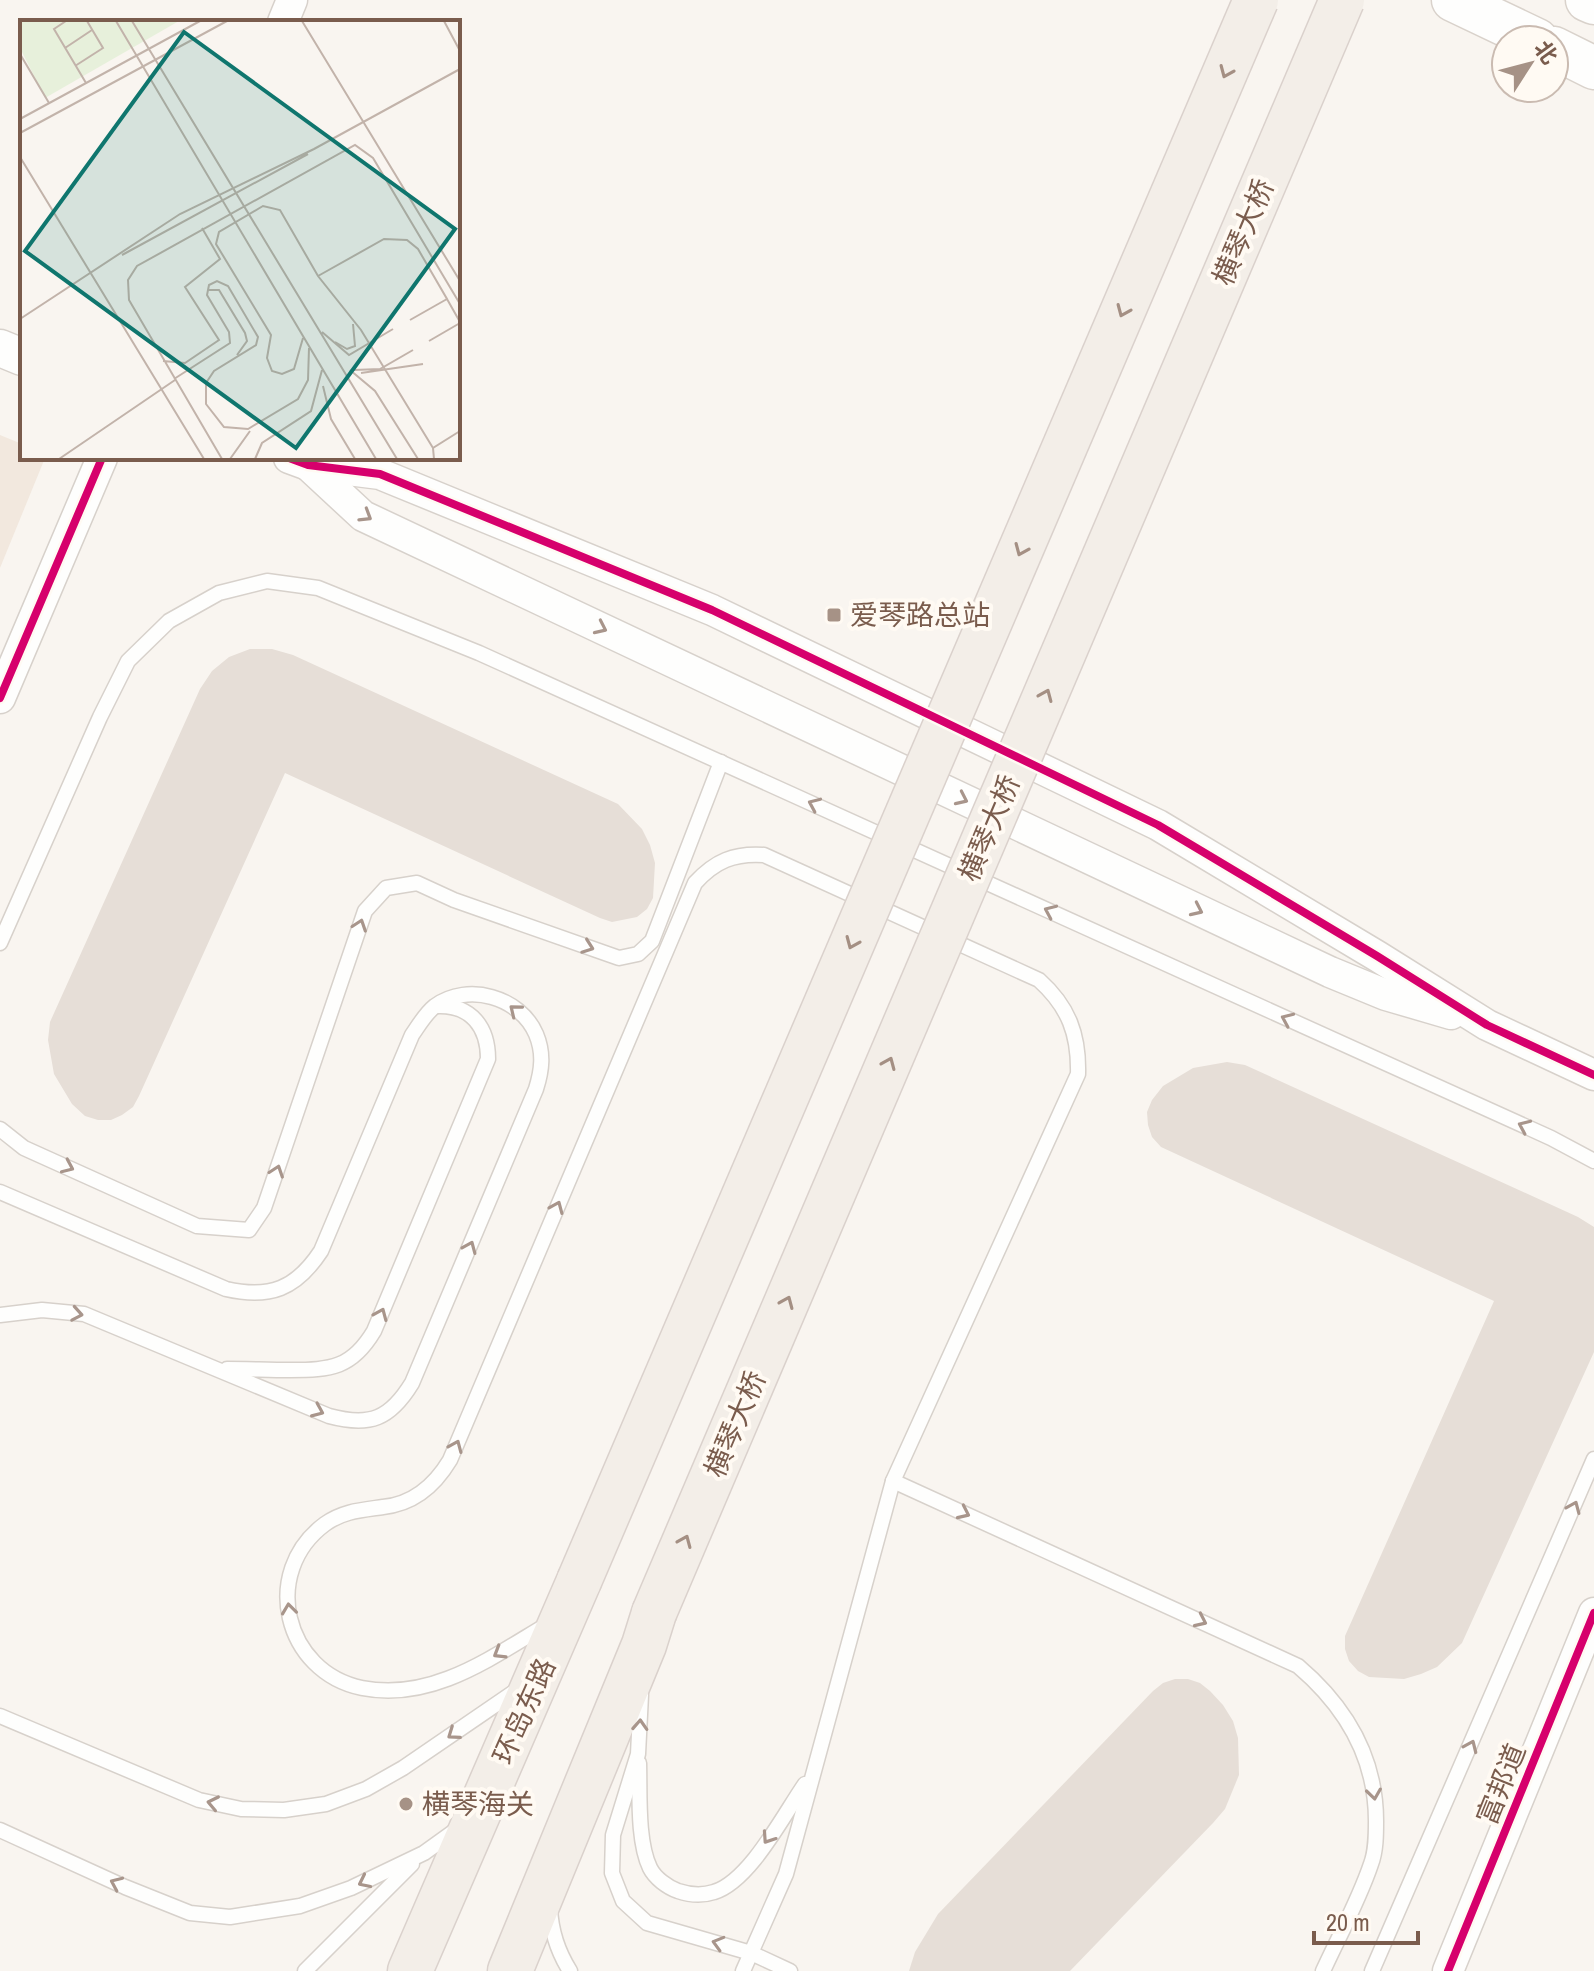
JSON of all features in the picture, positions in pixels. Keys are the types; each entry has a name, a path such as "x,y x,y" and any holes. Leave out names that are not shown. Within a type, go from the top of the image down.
{"main road":[{"path":"572,1597 1256,0"},
{"name":"横琴大桥","path":"649,1629 1342,0"},
{"path":"1453,0 1505,24"},
{"path":"1526,0 1526,15 1531,24"},
{"path":"1587,0 1594,3"},
{"path":"1570,56 1594,68"},
{"name":"环岛东路","path":"410,1971 572,1597"},
{"path":"510,1971 649,1629"}],"street":[{"path":"284,20 292,0"},
{"path":"0,348 20,356"},
{"path":"0,698 101,460"},
{"path":"298,462 363,516 1330,972 1386,995 1487,1025"},
{"path":"298,462 380,474 727,617 1158,825 1487,1025 1594,1075"},
{"name":"富邦道","path":"1448,1971 1594,1613"}],"lane":[{"path":"0,943 128,661 169,621 219,593 267,581 318,588 479,653 1551,1138 1594,1161"},
{"path":"0,1129 24,1148 197,1226 249,1230 264,1208 365,911 386,888 417,883 454,900 619,958 638,954 652,941 721,762"},
{"path":"572,1597 469,1671 422,1687 371,1690 351,1686 332,1677 302,1649 288,1611 287,1591 299,1552 327,1523 355,1510 399,1504 415,1497 441,1475 450,1460 687,897 705,871 733,856 764,855 1039,980 1055,994 1067,1012 1075,1032 1078,1074 893,1481 786,1874 743,1971"},
{"path":"0,1192 226,1289 248,1294 270,1292 291,1283 309,1269 321,1251 412,1035 422,1019 436,1006 473,994 491,996 509,1004 524,1017 535,1032 541,1051 542,1070 536,1089 412,1383 399,1404 378,1418 353,1422 329,1416 84,1314 42,1310 0,1315"},
{"path":"218,1369 322,1370 354,1358 370,1338 488,1059 484,1030 476,1019 450,1006 436,1006"},
{"path":"1372,1971 1594,1459"},
{"path":"893,1481 1298,1666 1337,1705 1364,1753 1376,1807 1376,1835 1372,1862 1323,1971"},
{"path":"649,1629 638,1754 643,1846 650,1869 668,1887 691,1895 715,1892 736,1879 812,1774"},
{"path":"0,1716 199,1800 241,1809 284,1810 326,1804 366,1789 403,1768 540,1674"},
{"path":"638,1754 613,1835 612,1873 623,1901 647,1923 751,1953 790,1971"},
{"path":"305,1971 424,1853 479,1813"},
{"path":"0,1830 190,1913 230,1917 300,1906 351,1888 424,1853"},
{"path":"548,1876 550,1920 565,1967"}],"shaded area":[{"path":"0,435 20,443 20,460 44,460 0,568"}],"building":[{"path":"250,649 272,649 293,655 618,804 642,829 650,845 655,863 653,898 647,909 637,917 612,922 600,918 285,773 133,1107 111,1120 85,1116 72,1104 54,1074 48,1040 50,1022 200,689 212,671 229,657"},
{"path":"1227,1062 1245,1065 1594,1227 1594,1352 1462,1643 1437,1667 1421,1674 1404,1679 1369,1677 1349,1661 1345,1636 1494,1301 1161,1147 1152,1137 1148,1125 1147,1112 1152,1100 1163,1086 1193,1068"},
{"path":"1175,1679 1200,1683 1210,1691 1233,1721 1238,1738 1239,1775 1225,1809 1213,1823 1070,1971 909,1971 915,1952 938,1914 1153,1691"}],"cycle path":[{"path":"0,698 101,460"},
{"path":"294,460 308,465 380,474 712,610 1158,825 1487,1025 1594,1075"},
{"path":"1448,1971 1594,1613"}],"place":[{"name":"爱琴路总站","path":"834,615"},
{"name":"横琴海关","path":"406,1804"}]}
